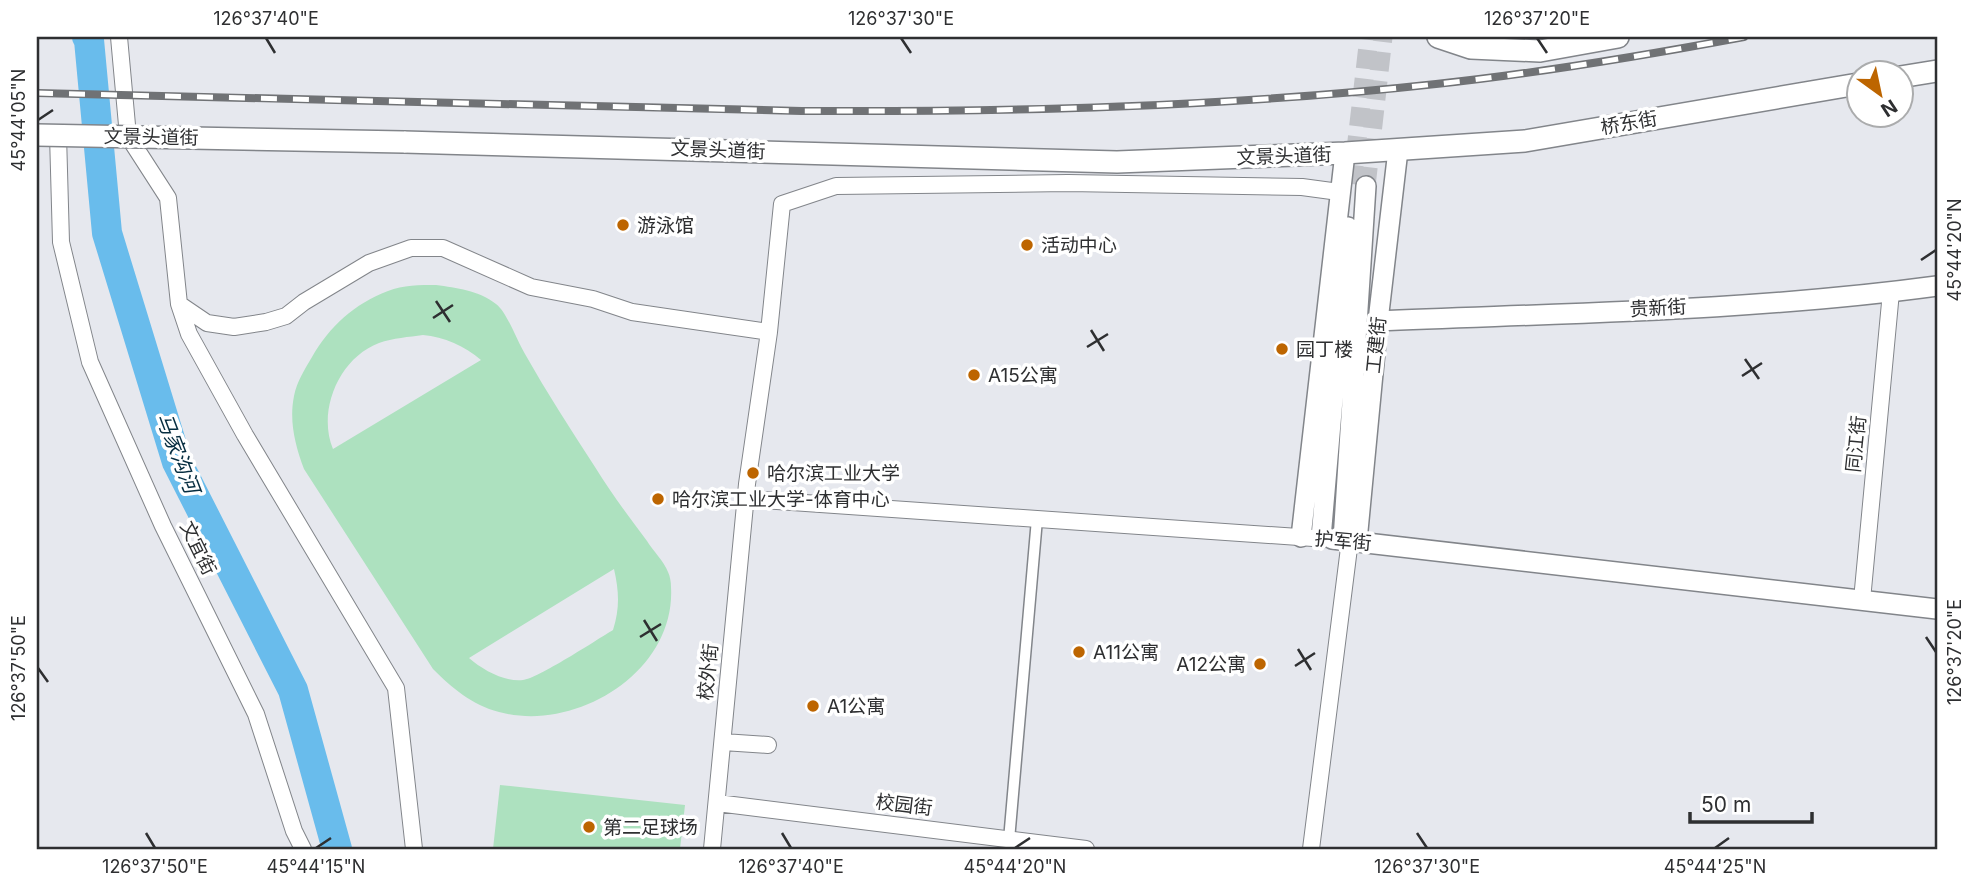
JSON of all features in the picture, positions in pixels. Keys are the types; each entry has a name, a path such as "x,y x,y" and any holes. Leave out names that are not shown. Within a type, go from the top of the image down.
{"main road":[{"path":"1438,37 1471,48 1540,51 1618,37"},
{"path":"1914,75 1937,71"},
{"name":"桥东街","path":"1398,150 1525,141 1844,86"},
{"name":"文景头道街","path":"37,135 404,142 1117,162 1398,150"}],"street":[{"path":"119,37 128,136 168,198 179,304 189,334 396,688 414,849"},
{"name":"文宜街","path":"58,135 61,243 90,362 163,526 256,714 294,831 303,849"},
{"name":"工建街","path":"1341,540 1378,321 1398,150"},
{"name":"工建街","path":"1311,849 1341,540 1352,187 1345,153"},
{"name":"校外街","path":"712,849 746,499 769,332 782,204 835,186 1068,183 1352,187"},
{"name":"工建街","path":"1301,537 1352,187"},
{"path":"179,304 207,323 234,327 266,322 286,316 304,302 369,263 411,248 443,248 531,287 593,299 632,312 769,332"},
{"name":"贵新街","path":"1378,321 1726,305 1937,286"},
{"name":"同江街","path":"1862,600 1891,292"},
{"name":"护军街","path":"746,499 1341,540 1937,609"},
{"path":"1009,845 1037,519"},
{"path":"723,741 768,745"},
{"name":"校园街","path":"717,803 1009,845 1086,849"}],"green space":[{"path":"436,285 475,293 500,308 533,369 568,425 669,574 671,587 668,618 657,645 639,669 616,689 589,704 559,713 529,716 489,709 455,689 433,669 304,469 294,433 293,405 299,380 319,346 344,317 364,302 394,289","holes":["423,335 454,343 481,360 333,449 328,419 330,403 343,373 365,350 379,343","614,569 618,600 613,630 582,650 523,680 494,674 469,658"]},
{"name":"第二足球场","path":"500,785 685,805 680,849 493,849"}],"waterway":[{"name":"马家沟河","path":"87,37 107,233 177,462 293,690 337,849"}],"tunnel":[{"path":"1352,184 1369,37"},
{"path":"1366,186 1383,37"}],"railway":[{"path":"37,93 802,111 1119,106 1278,98 1436,84 1590,64 1744,37"}],"place":[{"name":"游泳馆","path":"623,225"},
{"name":"活动中心","path":"1027,245"},
{"name":"园丁楼","path":"1282,349"},
{"name":"A15公寓","path":"974,375"},
{"name":"哈尔滨工业大学","path":"753,473"},
{"name":"哈尔滨工业大学-体育中心","path":"658,499"},
{"name":"A11公寓","path":"1079,652"},
{"name":"A12公寓","path":"1260,664"},
{"name":"A1公寓","path":"813,706"},
{"name":"第二足球场","path":"589,827"}]}
